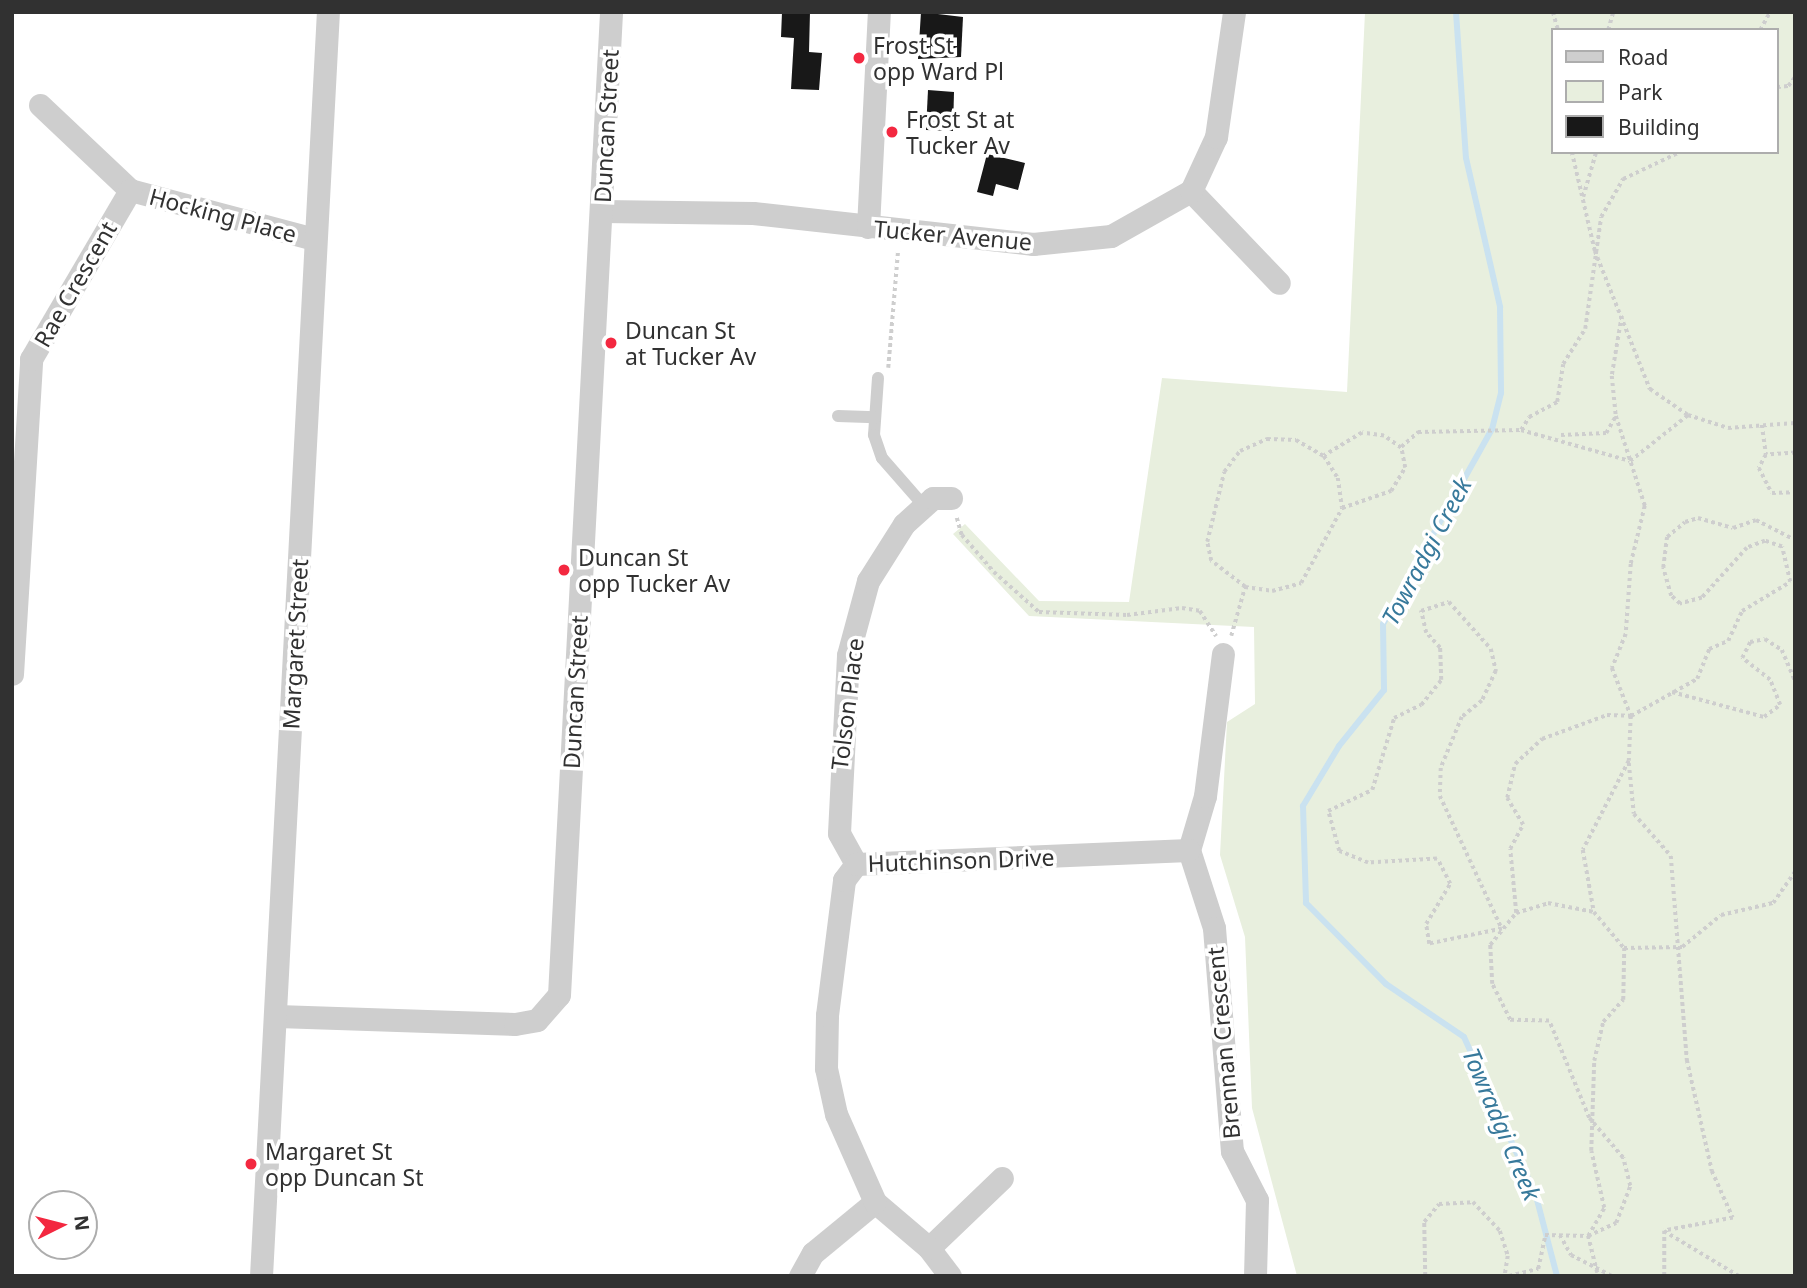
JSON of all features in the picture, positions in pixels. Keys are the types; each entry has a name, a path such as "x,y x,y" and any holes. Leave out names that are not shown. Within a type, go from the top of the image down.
{"street":[{"name":"Margaret Street","path":"261,1276 277,1016 314,239 328,12"},
{"name":"Duncan Street","path":"277,1016 515,1024 537,1020 559,995 611,12"},
{"path":"868,227 879,12"},
{"path":"1234,12 1216,137 1191,191 1279,283"},
{"name":"Hocking Place","path":"40,105 131,190 314,239"},
{"name":"Rae Crescent","path":"12,674 18,404 32,359 131,190"},
{"name":"Tucker Avenue","path":"602,211 753,213 1033,244 1111,236 1191,191"},
{"name":"Tolson Place","path":"856,864 839,833 848,655 868,581 904,524 924,506 951,498"},
{"path":"1189,850 1205,796 1223,654"},
{"name":"Hutchinson Drive","path":"950,1276 929,1248 875,1202 836,1114 826,1068 836,907 856,864 1189,850"},
{"name":"Brennan Crescent","path":"1189,850 1214,928 1232,1151 1257,1200 1255,1276"},
{"path":"929,1248 1002,1178"},
{"path":"800,1276 813,1253 875,1202"}],"lane":[{"path":"883,376 875,417 882,458 924,506"},
{"path":"838,416 875,417"}],"path":[{"path":"1761,28 1770,12"},
{"path":"1779,87 1788,86 1795,77"},
{"path":"1573,154 1595,251 1650,389 1688,415 1728,428 1795,423"},
{"path":"1583,198 1595,154"},
{"path":"1521,430 1529,417 1557,402 1563,364 1585,329 1601,217 1623,179 1676,154"},
{"path":"883,376 900,230"},
{"path":"1622,316 1612,376 1616,416 1645,506 1631,564 1626,634 1612,668 1631,716 1629,761 1634,814 1671,856 1682,947 1687,1060 1712,1171 1733,1218 1664,1231"},
{"path":"1630,461 1688,415"},
{"path":"1401,448 1418,432 1521,430 1555,435 1606,433 1616,416"},
{"path":"1762,425 1766,455 1759,468 1772,494 1795,492"},
{"path":"1324,456 1362,433 1384,436 1401,448 1405,468 1391,491 1342,508"},
{"path":"1555,435 1630,461"},
{"path":"1267,439 1296,440 1324,456 1338,478 1342,508 1301,583 1272,590 1245,586 1220,570 1207,542 1224,472 1240,451 1267,439"},
{"path":"1766,455 1795,453"},
{"path":"951,498 962,535 1039,612 1200,611 1223,654"},
{"path":"1516,913 1510,849 1522,825 1507,798 1516,764 1542,739 1607,715 1631,716 1670,691 1697,679 1709,649 1727,641 1742,611 1790,582 1782,547 1765,541 1740,554 1702,598 1680,604 1663,568 1667,537 1698,518 1733,528 1756,520 1795,540"},
{"path":"1223,654 1245,586"},
{"path":"1449,602 1491,649 1496,671 1482,701 1462,717 1440,768 1440,796 1502,929 1429,944 1426,924 1450,884 1437,859 1368,863 1339,850 1328,811 1372,790 1394,718 1421,705 1440,680 1440,648 1426,633 1421,611 1432,603 1449,602"},
{"path":"1670,691 1764,717 1780,705 1770,680 1742,658 1750,642 1765,639 1782,650 1795,681"},
{"path":"1425,1276 1424,1222 1439,1204 1473,1202 1500,1231 1508,1256 1507,1276 1538,1269 1545,1235 1588,1236 1616,1223 1630,1186 1623,1158 1589,1118 1602,1023 1623,1000 1624,948 1594,912 1583,850 1629,761"},
{"path":"1624,948 1682,947 1721,915 1773,903 1795,871"},
{"path":"1594,912 1548,903 1516,913 1490,945 1492,984 1510,1020 1549,1021 1589,1118 1604,1208 1588,1236 1597,1273"},
{"path":"1664,1231 1664,1276"},
{"path":"1664,1231 1739,1276"},
{"path":"1560,1235 1571,1255 1597,1273 1612,1276"}],"green space":[{"path":"1365,12 1795,12 1795,1276 1297,1276 1252,1108 1245,937 1220,855 1227,722 1255,704 1254,627 1029,616 953,534 965,524 1039,601 1129,602 1162,378 1347,392"}],"building":[{"path":"782,12 810,12 809,52 822,53 819,90 791,89 794,38 781,37"},
{"path":"921,12 963,17 961,57 918,59"},
{"path":"928,90 954,92 953,131 926,130"},
{"path":"987,154 1025,163 1018,190 996,184 993,196 977,192"}],"waterway":[{"name":"Towradgi Creek","path":"1456,12 1466,158 1500,307 1501,393 1492,429 1383,624 1384,690 1339,746 1303,806 1306,903 1386,984 1464,1037 1536,1196 1557,1276"}],"place":[{"name":"Frost St opp Ward Pl","path":"859,58"},
{"name":"Frost St at Tucker Av","path":"892,132"},
{"name":"Duncan St at Tucker Av","path":"611,343"},
{"name":"Duncan St opp Tucker Av","path":"564,570"},
{"name":"Margaret St opp Duncan St","path":"251,1164"}]}
